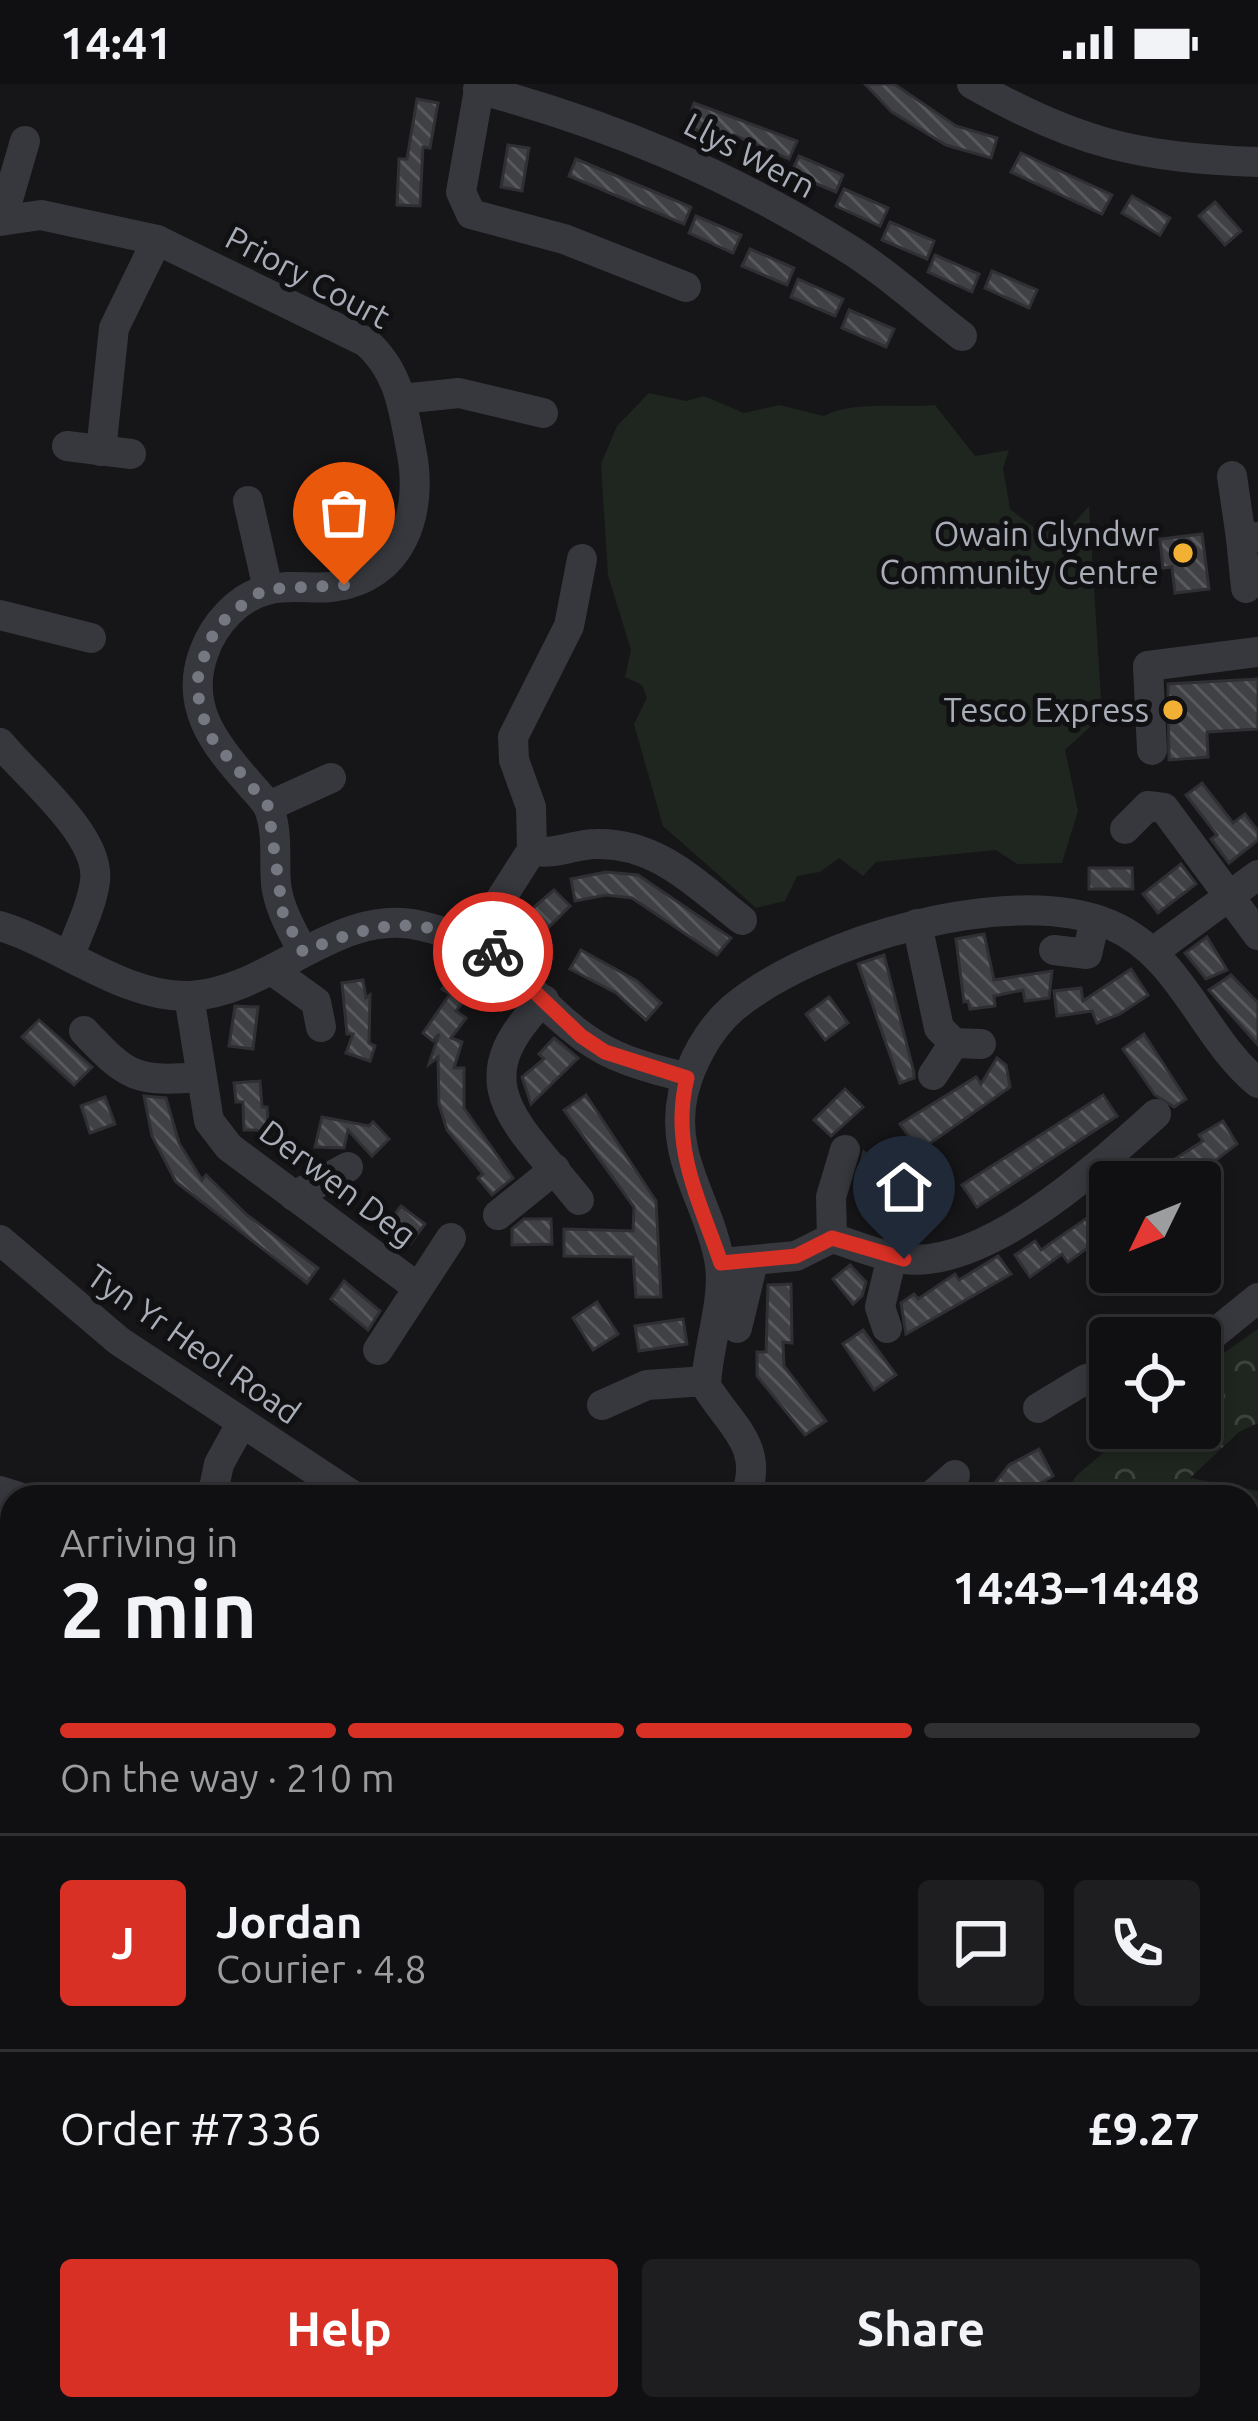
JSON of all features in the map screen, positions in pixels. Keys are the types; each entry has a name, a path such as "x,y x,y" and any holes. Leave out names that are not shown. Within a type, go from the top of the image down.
{"street":[{"path":"972,84 1043,124 1122,151 1258,162"},
{"path":"479,86 461,192 471,214 564,238 686,287"},
{"name":"Llys Wern","path":"479,86 570,113 723,176 848,248 962,336"},
{"path":"1,221 25,141"},
{"name":"Priory Court","path":"1,221 40,215 157,241 366,342 392,370 418,488 413,520 398,549 374,572 344,585 268,589"},
{"path":"67,446 116,453 114,328 157,241"},
{"path":"401,399 459,393 543,413"},
{"path":"1232,476 1249,538 1246,588"},
{"path":"248,502 268,589 239,604 216,627 202,656 197,688 210,736 268,806 283,914 303,952"},
{"path":"474,941 532,850 531,806 514,760 513,737 569,626 582,559"},
{"path":"0,615 92,638"},
{"path":"1151,750 1148,666 1258,652"},
{"path":"0,743 83,835 94,855 95,887 70,954"},
{"path":"268,806 331,778"},
{"path":"1125,829 1148,806 1164,808 1258,935"},
{"path":"532,850 543,853 595,843 635,847 659,856 742,920"},
{"path":"1153,952 1258,875"},
{"path":"748,1485 750,1451 706,1381 721,1263 683,1161 680,1119 687,1078 706,1040 734,1008 801,965 884,931 917,924 1071,913 1095,920 1153,952 1258,1083"},
{"path":"1054,950 1087,954 1095,920"},
{"path":"0,926 116,977 188,996 272,970 362,927 416,924 474,941 499,955 605,1052 687,1078"},
{"path":"917,924 939,1028 967,1044 933,1075"},
{"path":"272,970 316,1002 321,1027"},
{"name":"Derwen Deg","path":"188,996 209,1121 229,1147 417,1287"},
{"path":"544,1000 510,1036 499,1073 507,1106 579,1199"},
{"path":"85,1031 127,1074 158,1080 201,1077"},
{"path":"721,1263 796,1256 832,1238 892,1256 948,1256 1018,1222 1086,1177 1156,1114"},
{"path":"832,1238 831,1196 844,1150"},
{"path":"294,1196 348,1167"},
{"path":"498,1215 555,1169"},
{"path":"377,1350 451,1238"},
{"name":"Tyn Yr Heol Road","path":"0,1240 119,1341 337,1485"},
{"path":"886,1328 880,1307 892,1256"},
{"path":"737,1328 753,1262"},
{"path":"1221,1328 1258,1298"},
{"path":"1038,1408 1089,1378"},
{"path":"602,1405 647,1385 706,1381"},
{"path":"214,1485 219,1463 241,1424"},
{"path":"943,1485 955,1474"}],"green space":[{"path":"649,393 686,401 704,396 744,413 779,405 824,416 862,407 935,405 975,456 1009,450 1003,468 1010,509 1037,530 1065,533 1089,506 1102,716 1065,750 1078,811 1062,863 1017,864 996,850 876,862 863,876 839,858 820,872 797,876 785,901 756,908 663,826 634,724 647,698 642,685 625,677 631,650 608,575 601,464 617,426"},
{"path":"1258,1329 1258,1423 1221,1449 1221,1355"},
{"path":"1108,1449 1221,1449 1190,1478 1227,1485 1070,1485"}],"building":[{"path":"865,84 894,84 956,126 997,138 991,158 946,145 892,112"},
{"path":"417,99 438,103 430,148 423,147 420,206 397,205 399,159 407,159"},
{"path":"694,103 797,141 789,159 734,135 731,142 686,126"},
{"path":"508,145 529,148 522,191 501,187"},
{"path":"1021,153 1112,195 1102,214 1011,172"},
{"path":"799,156 843,175 836,192 791,173"},
{"path":"576,159 691,207 684,224 569,176"},
{"path":"844,189 888,208 880,226 836,206"},
{"path":"1132,196 1170,218 1160,235 1122,213"},
{"path":"1215,202 1241,231 1225,245 1199,216"},
{"path":"696,216 741,235 733,253 689,233"},
{"path":"890,222 934,241 927,259 882,240"},
{"path":"750,249 794,268 787,285 742,266"},
{"path":"935,255 979,274 972,292 928,272"},
{"path":"992,271 1037,290 1029,308 985,288"},
{"path":"798,279 843,299 835,316 791,297"},
{"path":"849,310 894,329 886,347 842,328"},
{"name":"Owain Glyndwr Community Centre","path":"1202,534 1209,589 1175,593 1172,567 1163,568 1160,539"},
{"path":"1258,679 1258,729 1207,732 1208,757 1169,760 1168,684"},
{"path":"1202,783 1233,823 1245,814 1258,831 1258,840 1229,863 1211,839 1217,835 1186,795"},
{"path":"1181,864 1196,884 1158,913 1143,894"},
{"path":"1089,868 1132,868 1133,889 1089,889"},
{"path":"606,872 638,875 731,938 717,955 632,898 606,895 575,901 571,879"},
{"path":"554,890 570,906 548,928 534,954 511,941 526,914"},
{"path":"984,934 994,980 1052,971 1049,998 1025,1001 1023,990 994,996 995,1006 970,1009 968,1001 964,1002 956,939"},
{"path":"1207,937 1227,970 1206,979 1185,953"},
{"path":"581,950 637,981 661,1003 646,1020 616,993 570,969"},
{"path":"884,955 914,1073 914,1078 900,1083 858,964"},
{"path":"460,966 479,981 456,1011 466,1018 451,1038 462,1042 454,1068 464,1068 464,1108 513,1178 492,1195 478,1178 483,1174 447,1130 439,1104 438,1057 429,1064 439,1034 433,1041 423,1033 450,994 442,989"},
{"path":"1131,969 1148,995 1120,1014 1097,1023 1092,1011 1057,1016 1054,991 1081,988 1083,1001"},
{"path":"1231,975 1258,1003 1258,1045 1209,990"},
{"path":"363,980 366,998 370,995 369,1043 375,1046 370,1061 346,1053 353,1034 347,1034 342,983"},
{"path":"829,997 848,1023 825,1040 806,1014"},
{"path":"235,1006 258,1007 253,1049 229,1046"},
{"path":"39,1020 92,1067 74,1085 22,1037"},
{"path":"1144,1034 1186,1099 1174,1107 1155,1095 1123,1049"},
{"path":"554,1038 578,1058 531,1104 522,1077 544,1059 539,1054"},
{"path":"997,1058 1006,1065 1010,1087 919,1151 900,1124 976,1077 981,1084"},
{"path":"260,1081 269,1142 257,1130 244,1130 243,1102 236,1102 234,1083"},
{"path":"845,1089 863,1107 831,1136 814,1120"},
{"path":"586,1095 656,1201 661,1297 636,1297 633,1257 564,1256 564,1229 633,1231 634,1207 564,1110"},
{"path":"1103,1095 1117,1116 977,1207 962,1185"},
{"path":"144,1096 166,1098 179,1143 202,1180 206,1175 247,1215 318,1268 307,1283 176,1182 152,1136"},
{"path":"105,1097 115,1124 90,1133 81,1106"},
{"path":"322,1117 369,1126 373,1122 389,1139 372,1156 348,1130 344,1148 315,1147"},
{"path":"1223,1121 1237,1144 1215,1161 1172,1161 1203,1141 1199,1135"},
{"path":"864,1152 936,1224 920,1239 856,1181"},
{"path":"401,1206 425,1224 410,1244 386,1226"},
{"path":"1089,1217 1089,1247 1068,1262 1062,1254 1030,1277 1015,1255 1035,1241 1041,1250"},
{"path":"524,1219 551,1219 552,1244 512,1245 512,1229"},
{"path":"998,1256 1011,1274 906,1334 901,1303 914,1294 918,1299 955,1274 959,1280"},
{"path":"850,1265 866,1282 862,1296 853,1304 833,1279"},
{"path":"344,1281 380,1311 368,1330 331,1299"},
{"path":"791,1284 792,1343 783,1342 784,1366 826,1421 805,1435 757,1376 757,1352 766,1352 768,1285"},
{"path":"597,1302 618,1334 593,1350 573,1318"},
{"path":"683,1319 687,1344 639,1351 635,1326"},
{"path":"863,1330 896,1375 874,1390 843,1344"},
{"path":"1039,1449 1053,1476 1037,1485 993,1485 1009,1465"}],"way so far":[{"path":"344,585 268,589 227,615 208,641 198,672 203,721 218,750 268,806 276,837 276,885 283,914 303,952 362,927 416,924 474,941 493,952"}],"place":[{"name":"Owain Glyndwr Community Centre","path":"1183,553"},
{"name":"Tesco Express","path":"1173,710"}],"route":[{"path":"493,952 581,1036 605,1052 687,1078 680,1119 683,1161 721,1263 796,1256 832,1238 904,1259"}]}
